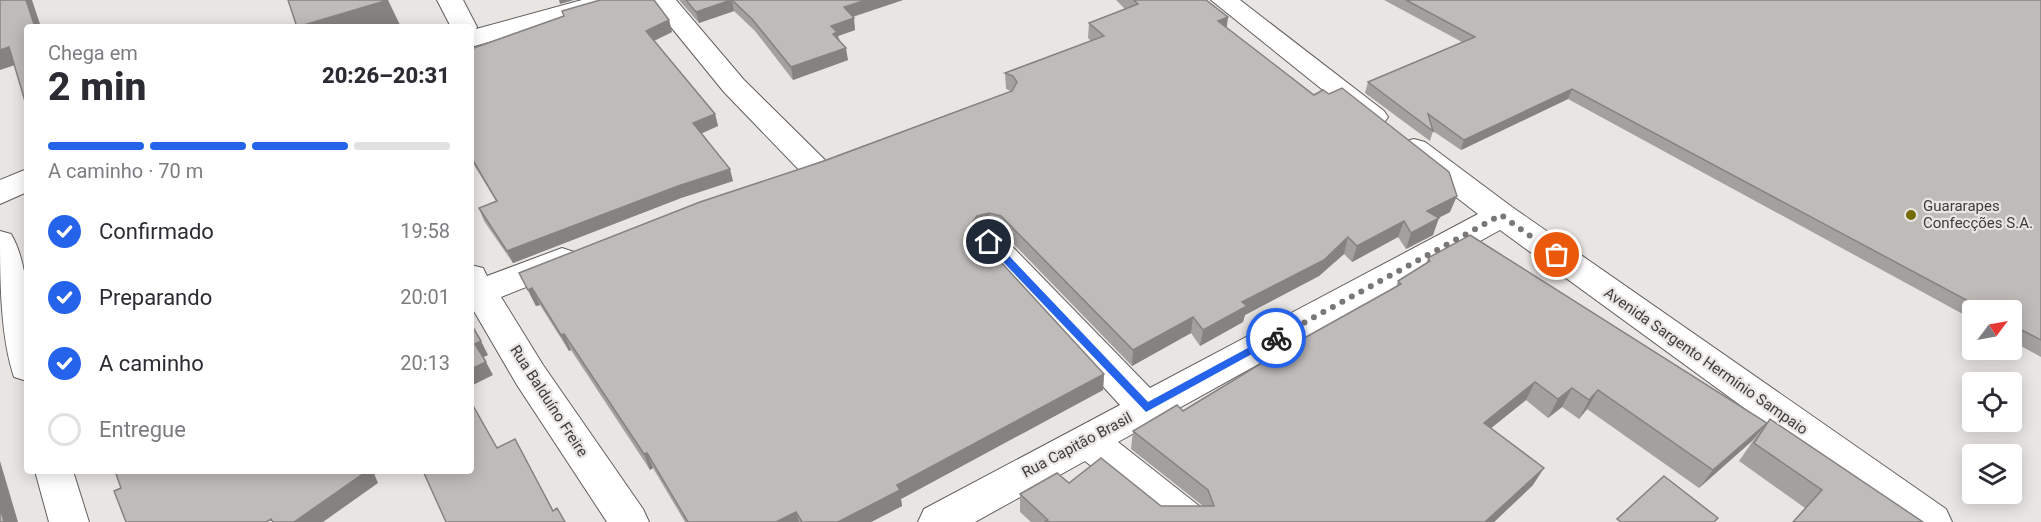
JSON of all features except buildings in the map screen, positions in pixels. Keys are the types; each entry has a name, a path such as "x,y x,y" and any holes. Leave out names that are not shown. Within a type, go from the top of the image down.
{"street":[{"path":"450,0 462,24"},
{"path":"474,38 611,0"},
{"path":"662,0 734,87 826,164 781,177"},
{"name":"Avenida Sargento Hermínio Sampaio","path":"1224,0 1501,215 1932,522"},
{"path":"0,193 24,181"},
{"name":"Rua Capitão Brasil","path":"938,522 1086,439 1501,215"},
{"path":"0,242 24,353"},
{"path":"989,242 1146,408"},
{"path":"476,285 584,252"},
{"name":"Rua Balduíno Freire","path":"476,285 530,375 630,522"},
{"path":"1086,439 1189,522"},
{"path":"55,474 69,522"}],"way so far":[{"path":"1276,338 1501,215 1557,255"}],"place":[{"name":"Guararapes Confecções S.A.","path":"1911,215"}],"route":[{"path":"989,242 1146,408 1276,338"}]}
